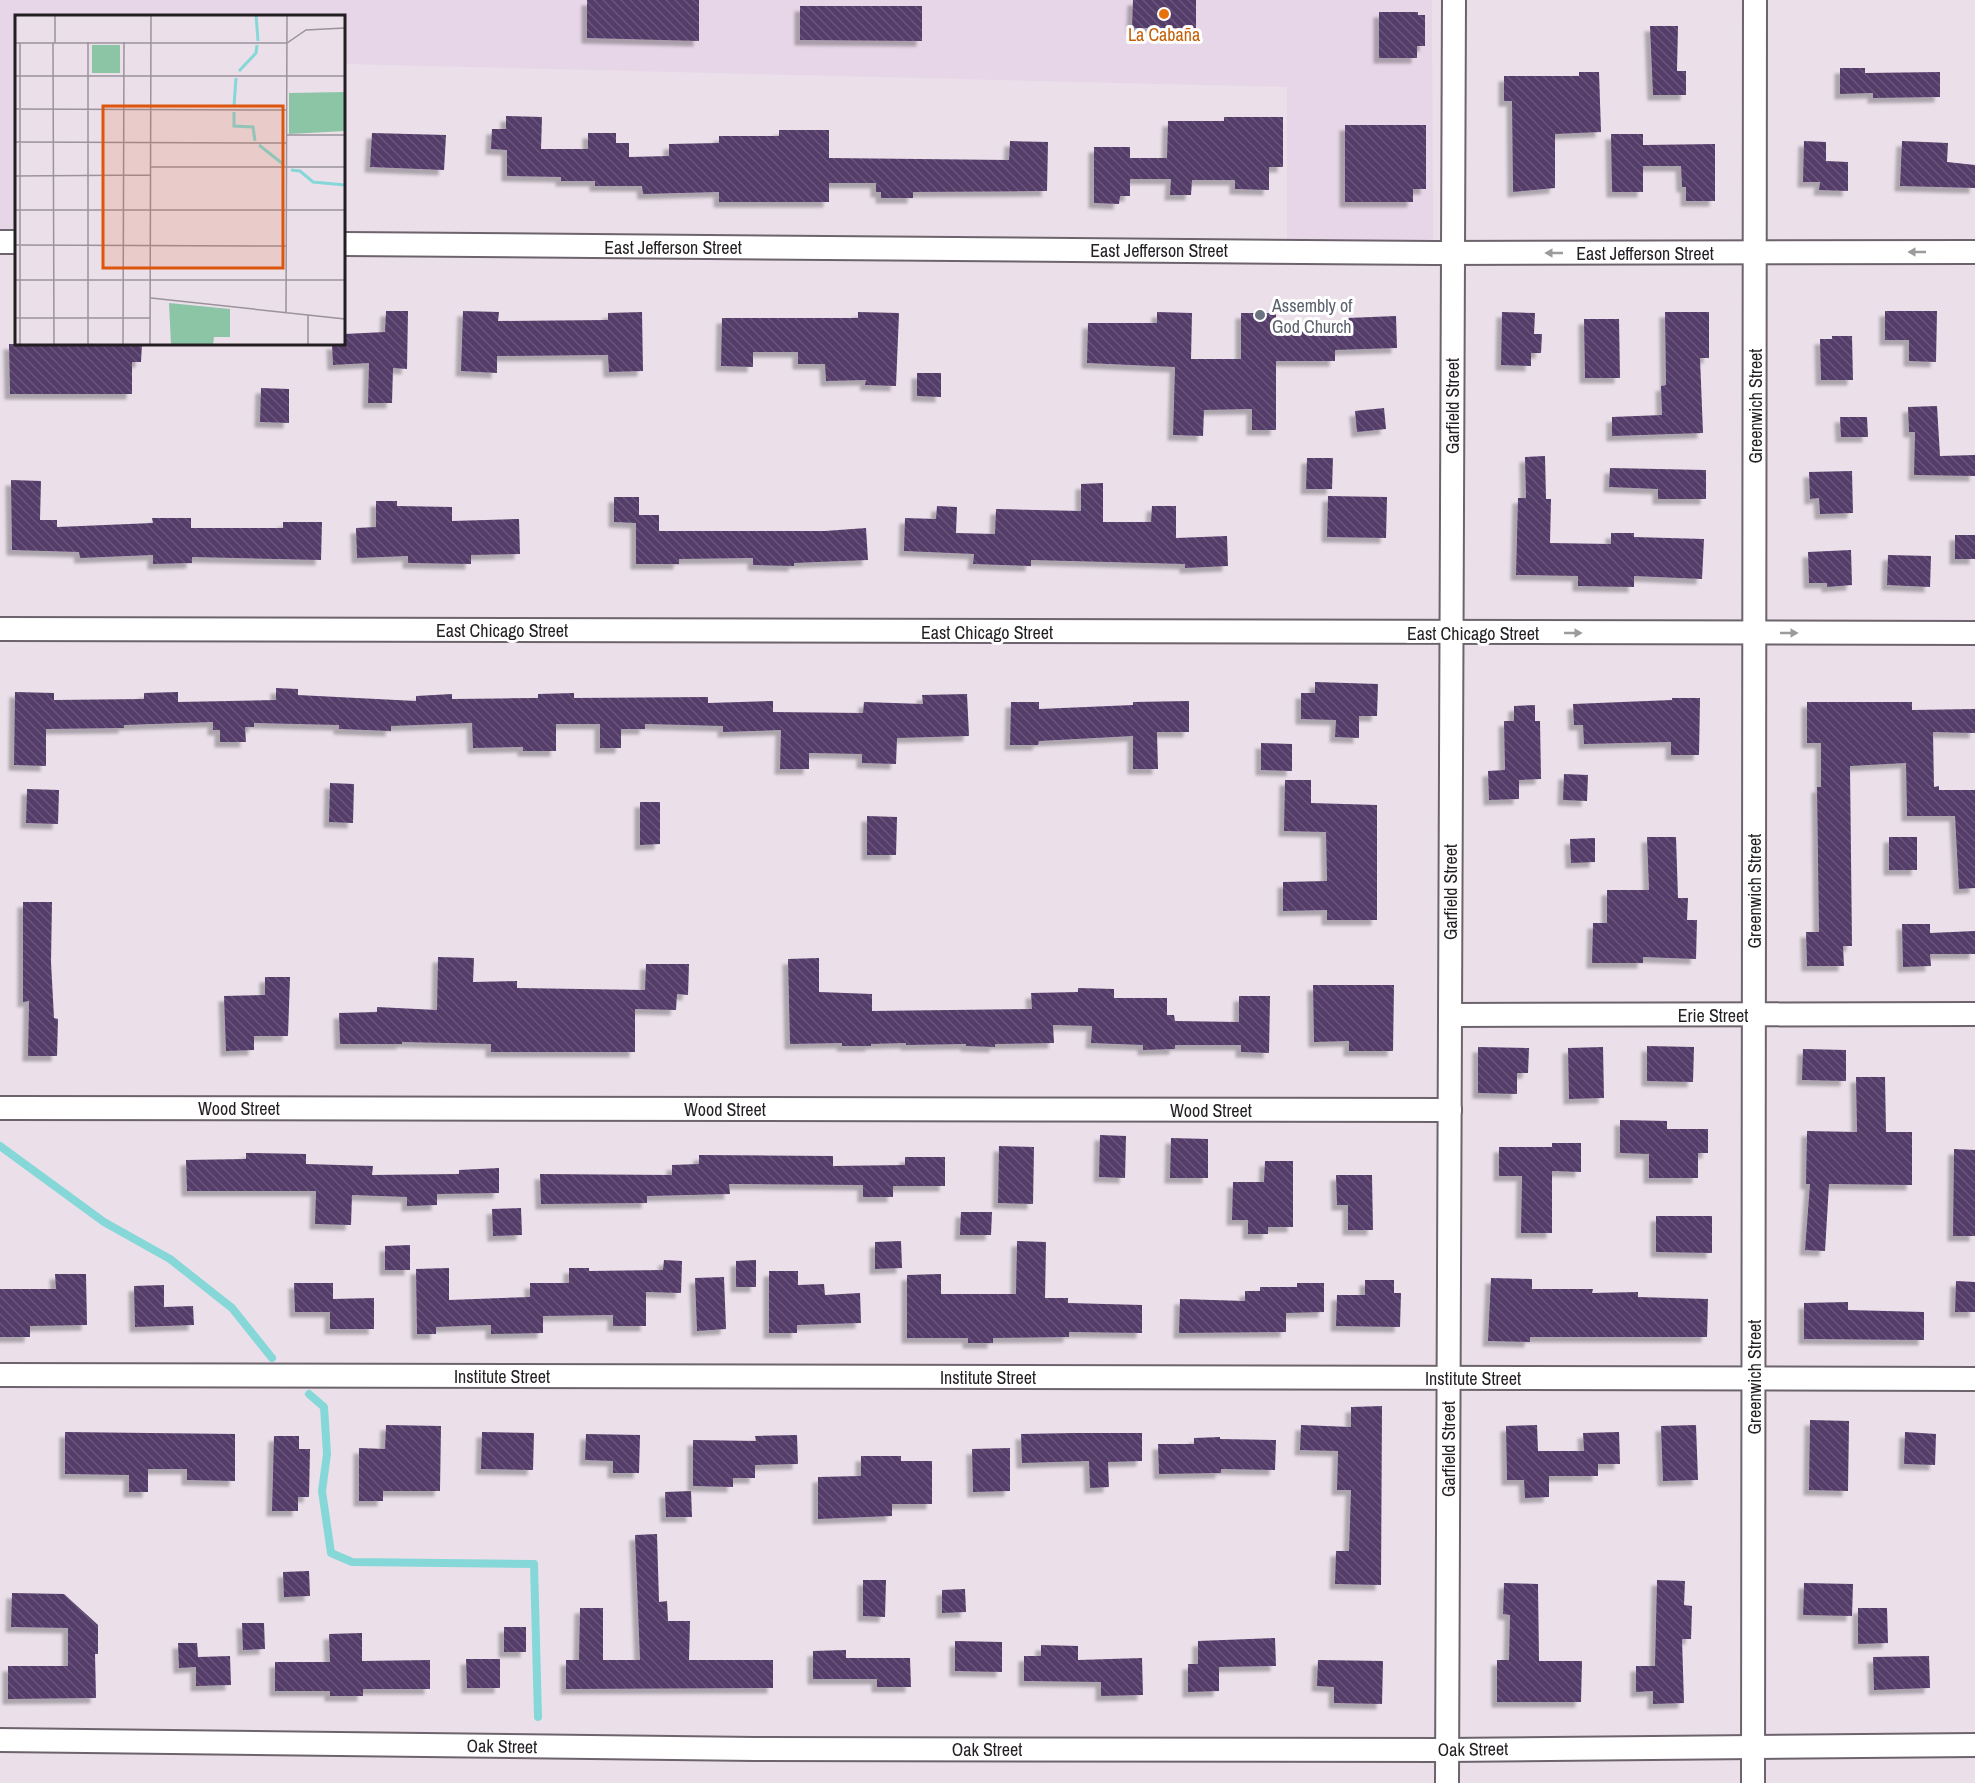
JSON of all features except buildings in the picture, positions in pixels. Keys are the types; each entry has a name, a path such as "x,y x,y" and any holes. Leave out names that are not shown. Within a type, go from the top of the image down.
{"street":[{"name":"Garfield Street","path":"1447,1783 1454,0"},
{"name":"Greenwich Street","path":"1754,1783 1755,0"},
{"name":"East Jefferson Street","path":"345,244 1453,253 1975,252"},
{"name":"East Chicago Street","path":"0,629 1975,633"},
{"name":"Erie Street","path":"1450,1014 1975,1014"},
{"name":"Wood Street","path":"0,1108 1450,1110"},
{"name":"Institute Street","path":"0,1375 1975,1379"},
{"name":"Oak Street","path":"0,1740 755,1749 1447,1750 1754,1745 1975,1745"}],"shaded area":[{"path":"0,0 1432,0 1433,241 1287,240 1287,87 345,64 345,15 15,15 15,233 5,233 0,230"}],"waterway":[{"path":"0,1146 104,1222 170,1259 232,1308 272,1358"},
{"path":"309,1394 324,1407 327,1454 322,1491 331,1553 352,1562 534,1564 538,1717"}],"place":[{"name":"La Cabaña","path":"1164,14"},
{"name":"Assembly of God Church","path":"1260,315"}]}
